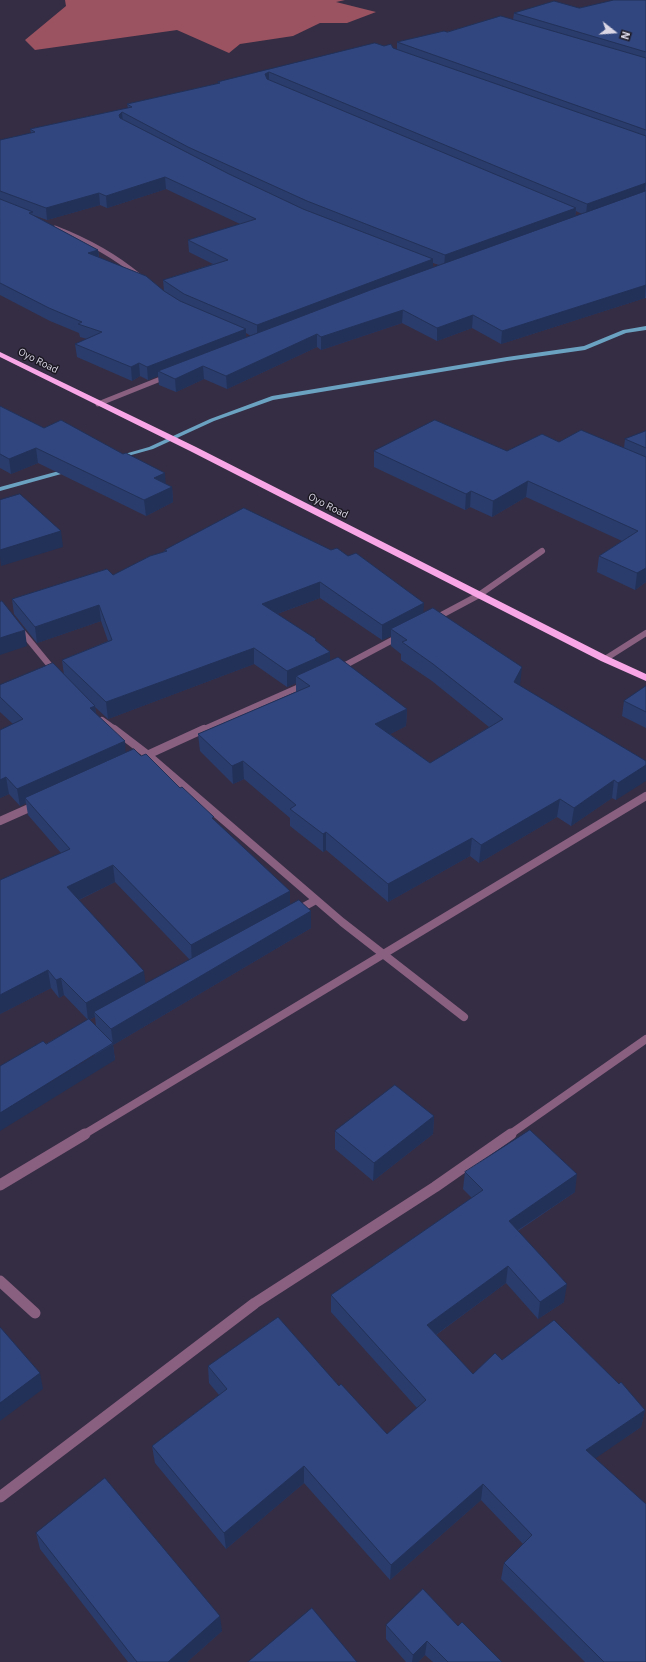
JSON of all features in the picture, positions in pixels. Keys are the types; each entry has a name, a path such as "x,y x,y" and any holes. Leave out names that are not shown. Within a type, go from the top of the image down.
{"highway":[{"name":"Oyo Road","path":"0,354 98,404 193,449 605,659 646,678"}],"street":[{"path":"47,225 98,245 122,261 142,279"},
{"path":"98,404 177,373"},
{"path":"424,624 479,595 542,551"},
{"path":"15,622 63,682"},
{"path":"333,671 410,631"},
{"path":"605,659 646,633"},
{"path":"134,761 312,681"},
{"path":"93,712 104,723 148,755 316,900 464,1017"},
{"path":"0,1185 646,796"},
{"path":"0,821 42,802"},
{"path":"288,915 316,900"},
{"path":"0,1497 256,1303 435,1187 646,1039"},
{"path":"0,1281 35,1313"}],"shaded area":[{"path":"65,0 345,0 336,2 376,12 347,23 320,23 293,36 240,44 229,53 177,30 35,50 25,40 66,6"}],"building":[{"path":"614,0 646,0 646,52 514,13 554,1 579,8"},
{"path":"501,16 646,58 646,130 397,42 444,31 447,32"},
{"path":"375,43 384,46 391,44 393,48 646,136 646,183 587,204 269,72 265,74 267,79 576,208 445,255 307,201 188,147 122,112 119,115 120,118 229,174 303,209 433,259 257,325 184,294 163,280 228,260 188,240 256,219 165,177 106,196 99,193 46,208 0,191 0,140 35,132 30,129 132,107 127,104 220,83 218,82"},
{"path":"646,191 646,285 502,331 473,315 437,328 403,310 321,337 317,334 226,376 203,366 175,379 158,371 373,289"},
{"path":"0,199 33,212 29,213 98,250 88,253 146,276 164,291 180,301 246,329 147,367 139,363 131,367 75,344 102,332 78,324 82,322 49,308 0,283"},
{"path":"0,406 44,428 61,420 123,454 126,453 165,473 154,478 172,487 144,500 36,448 9,459 0,454"},
{"path":"435,420 507,451 542,434 559,442 581,430 646,457 646,568 637,573 599,556 638,531 528,481 493,501 471,491 466,494 374,451"},
{"path":"646,431 646,448 625,439"},
{"path":"20,494 61,531 0,550 0,500"},
{"path":"244,508 331,550 337,548 348,556 356,553 424,603 382,625 320,582 262,604 316,639 315,640 330,652 287,671 254,648 106,702 62,660 112,640 99,605 35,627 12,599 107,569 113,575 150,556 167,551 165,550"},
{"path":"2,601 25,630 0,638 0,602"},
{"path":"433,608 522,667 514,682 646,761 646,765 618,783 614,780 574,808 560,799 481,845 472,838 388,884 326,832 323,834 290,809 296,805 243,761 232,766 198,734 310,686 296,676 338,657 407,709 375,724 430,763 503,719 433,664 402,642 407,640 391,629"},
{"path":"53,663 95,706 90,708 125,741 17,789 6,777 0,780 0,730 23,719 0,697 0,685"},
{"path":"646,686 646,712 624,701"},
{"path":"134,749 141,756 146,754 180,788 182,787 214,817 212,818 290,891 191,945 113,865 67,887 144,971 86,1003 61,978 56,980 48,970 0,995 0,880 70,849 25,798"},
{"path":"299,900 311,911 111,1029 94,1012"},
{"path":"89,1019 113,1043 0,1113 0,1066 43,1041 46,1044"},
{"path":"395,1085 434,1116 374,1163 335,1131"},
{"path":"530,1130 577,1174 509,1221 567,1284 540,1302 508,1266 427,1325 473,1374 495,1353 502,1360 554,1320 619,1384 621,1382 645,1410 586,1450 646,1504 646,1662 604,1662 504,1563 532,1535 483,1484 391,1565 304,1466 224,1533 152,1446 227,1389 208,1366 278,1317 339,1386 341,1384 387,1434 426,1400 331,1295 483,1190 465,1172"},
{"path":"0,1327 40,1373 0,1403"},
{"path":"105,1478 220,1616 168,1662 137,1662 36,1533"},
{"path":"423,1589 458,1626 462,1622 502,1662 448,1662 427,1641 413,1655 386,1625"},
{"path":"312,1608 357,1662 248,1662"}],"waterway":[{"path":"117,457 151,448 212,420 272,398 507,359 585,348 625,331 646,328"},
{"path":"0,489 70,470"}]}
